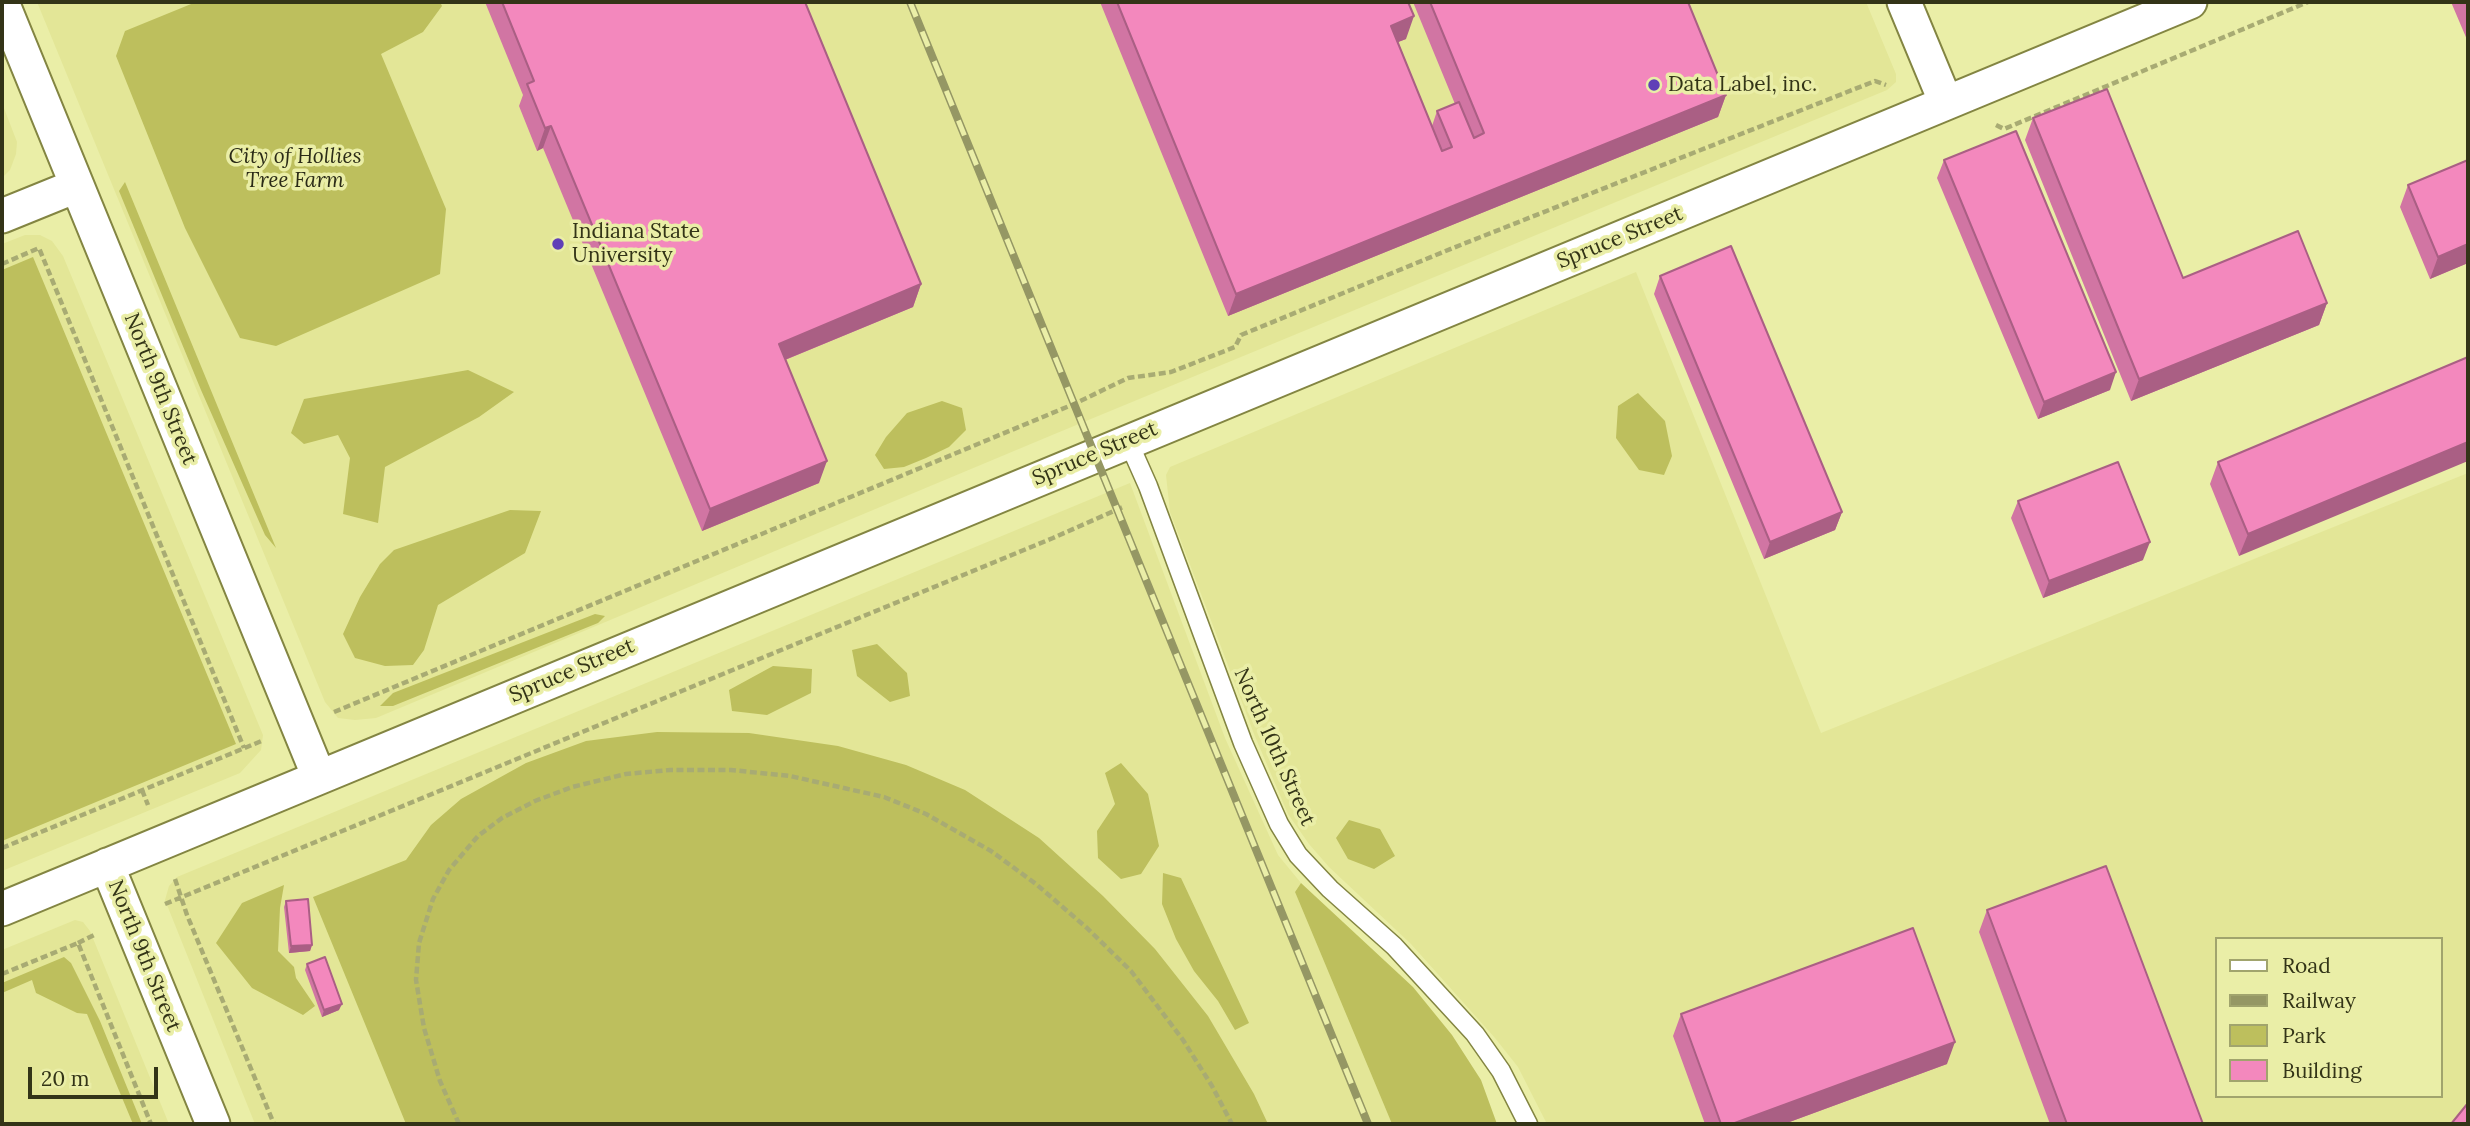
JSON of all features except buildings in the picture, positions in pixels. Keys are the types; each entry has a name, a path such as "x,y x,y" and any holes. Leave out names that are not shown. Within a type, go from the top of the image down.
{"street":[{"name":"North 9th Street","path":"2,2 319,777"},
{"path":"1904,2 1946,103"},
{"name":"Spruce Street","path":"2,909 2184,3"},
{"path":"2,216 76,186"},
{"name":"North 9th Street","path":"107,865 213,1124"}],"lane":[{"name":"North 10th Street","path":"1128,440 1242,743 1279,824 1298,855 1330,889 1394,946 1475,1034 1501,1071 1528,1124"}],"path":[{"path":"2,264 39,248 244,748"},
{"path":"2,974 181,897 1054,538 1116,509 1152,499"},
{"path":"459,1124 440,1081 424,1028 416,980 419,943 433,899 449,870 478,836 502,818 535,801 572,787 626,774 731,770 790,776 884,797 926,814 990,851 1036,884 1131,971 1183,1040 1232,1124"},
{"path":"142,790 163,841 181,897 274,1124"},
{"path":"78,943 151,1124"}],"shaded area":[{"name":"Indiana State University","path":"37,2 1866,2 1896,74 1896,82 1887,90 376,718 355,720 338,718 325,702"},
{"path":"2,103 17,142 10,170 2,178"},
{"path":"25,235 40,235 52,241 63,256 263,735 261,750 240,773 2,871 2,244"},
{"path":"1636,272 1821,733 2468,473 2468,1124 1547,1124 1518,1067 1495,1038 1411,944 1329,867 1288,814 1254,734 1170,512 1166,475 1170,467"},
{"path":"1130,483 1225,738 1278,855 1301,883 1295,892 1392,1124 255,1124 165,900 169,886 177,877"},
{"path":"75,920 83,922 90,931 169,1124 2,1124 2,950"}],"green space":[{"name":"City of Hollies Tree Farm","path":"196,2 440,2 442,6 423,32 381,54 446,209 440,274 276,346 240,338 185,228 116,56 125,31"},
{"path":"125,182 276,548 265,535 201,390 119,191"},
{"path":"33,257 236,744 2,841 2,270"},
{"path":"468,370 514,392 479,417 385,467 378,523 343,514 350,458 338,435 304,444 291,433 304,399"},
{"path":"1638,393 1665,421 1672,456 1664,475 1639,470 1616,438 1618,406"},
{"path":"942,401 962,408 966,430 949,447 926,458 904,467 884,469 875,455 886,437 907,413"},
{"path":"510,510 541,511 525,553 438,605 424,650 413,665 385,666 355,658 343,634 360,597 380,564 394,550"},
{"path":"595,614 605,616 598,623 393,706 380,706 393,693"},
{"path":"877,644 907,673 910,696 890,702 857,676 852,650"},
{"path":"773,666 812,669 811,693 767,715 732,711 729,690"},
{"path":"657,732 749,733 838,746 906,765 965,790 1039,838 1103,896 1155,949 1208,1016 1254,1094 1268,1124 406,1124 313,897 406,860 431,825 461,799 526,763 586,741"},
{"path":"1121,763 1148,794 1159,846 1141,874 1121,879 1098,858 1097,831 1115,804 1105,773"},
{"path":"1349,820 1380,829 1395,856 1374,869 1348,859 1336,838"},
{"path":"1163,873 1181,878 1249,1023 1235,1030 1218,1001 1194,971 1176,939 1162,904"},
{"path":"1301,883 1413,987 1452,1035 1481,1080 1497,1124 1392,1124 1295,892"},
{"path":"284,885 278,951 294,967 296,978 315,1006 303,1015 252,988 216,943 242,903"},
{"path":"64,957 71,963 100,1021 142,1124 133,1124 87,1014 77,1013 36,993 32,980 2,993 2,983"}],"railway":[{"path":"910,2 1368,1124"}],"place":[{"name":"Data Label, inc.","path":"1654,85"},
{"name":"Indiana State University","path":"558,244"}]}
